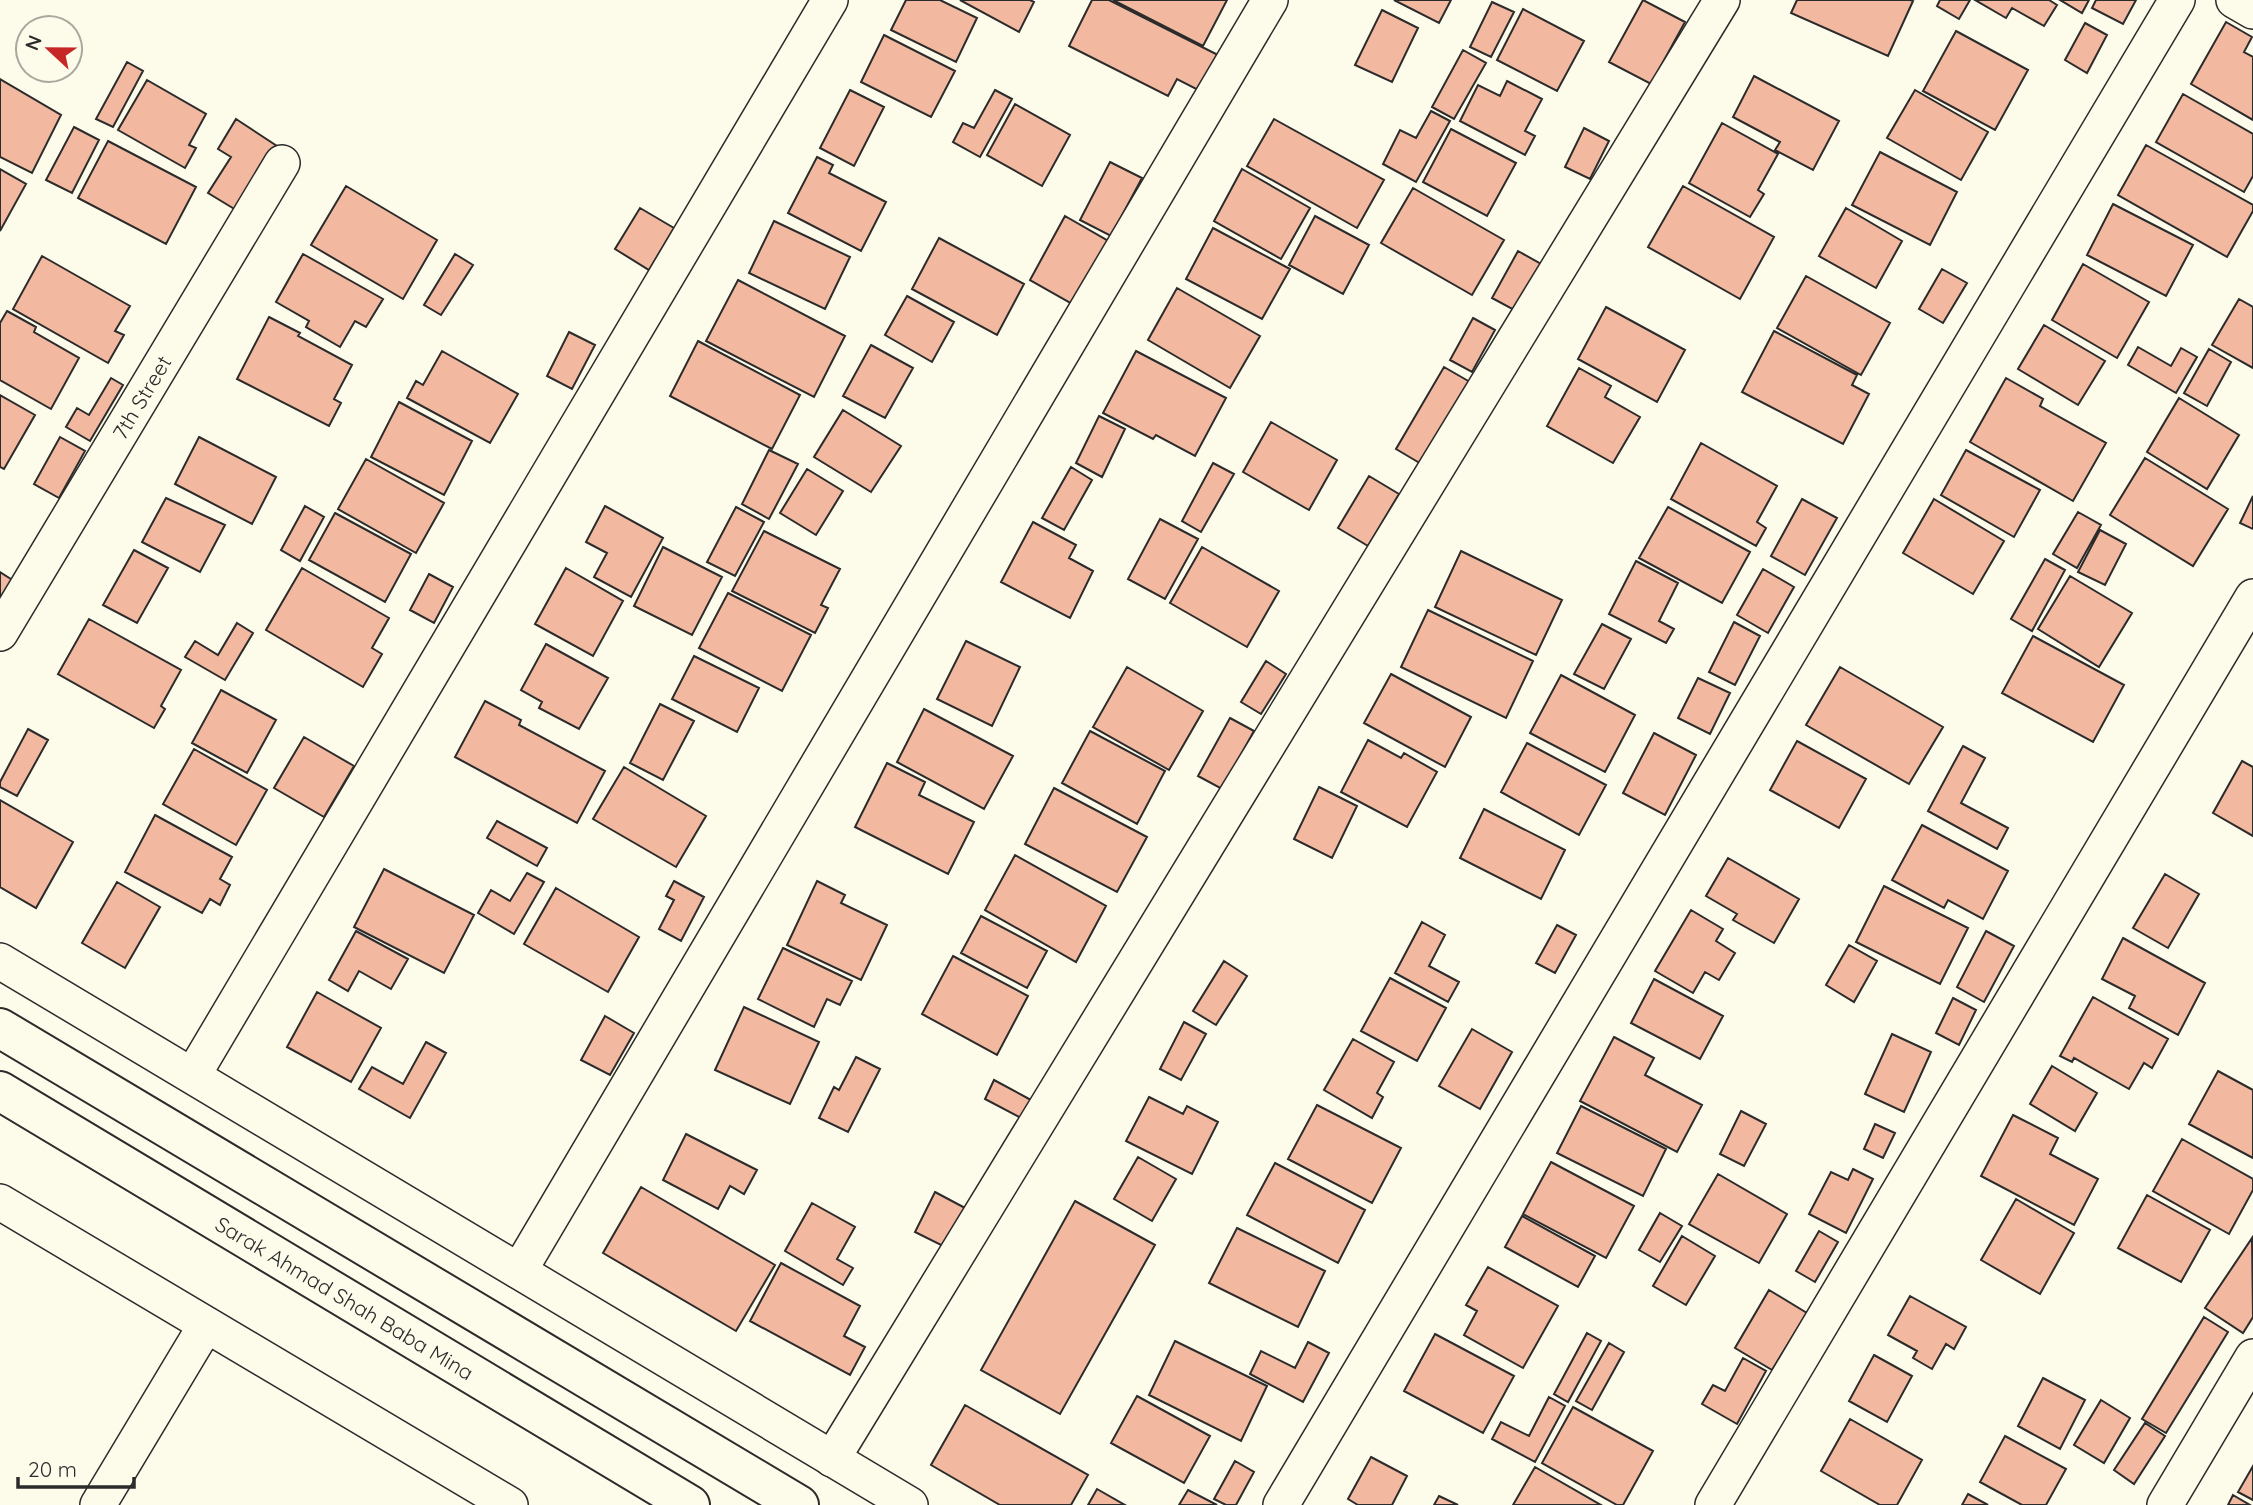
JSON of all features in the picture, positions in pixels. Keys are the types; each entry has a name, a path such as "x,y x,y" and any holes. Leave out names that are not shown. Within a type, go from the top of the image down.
{"highway":[{"path":"0,1028 799,1505"},
{"name":"Sarak Ahmad Shah Baba Mina","path":"0,1091 690,1505"}],"street":[{"path":"193,1075 831,0"},
{"path":"519,1271 1270,0"},
{"path":"832,1459 1722,0"},
{"path":"1281,1505 2177,0"},
{"path":"2234,0 2253,11"},
{"name":"7th Street","path":"0,634 282,163"},
{"path":"1713,1505 2253,597"},
{"path":"0,961 910,1505"},
{"path":"0,1202 510,1505"},
{"path":"98,1505 206,1325"},
{"path":"2165,1505 2253,1357"}],"building":[{"path":"906,0 940,0 977,18 956,62 891,30"},
{"path":"960,0 1030,0 1034,2 1019,32"},
{"path":"1092,0 1109,0 1220,56 1202,92 1177,79 1168,96 1069,46"},
{"path":"1113,0 1227,0 1203,46"},
{"path":"1394,0 1451,0 1439,23"},
{"path":"1643,0 1685,22 1651,84 1609,62"},
{"path":"1797,0 1913,1 1888,56 1791,13"},
{"path":"1940,0 1970,0 1959,19 1937,6"},
{"path":"1975,0 2049,0 2057,5 2044,26 2012,8 2006,18"},
{"path":"2060,0 2089,0 2082,13"},
{"path":"2096,0 2136,0 2123,24 2092,8"},
{"path":"1492,2 1514,12 1491,57 1470,47"},
{"path":"1523,9 1584,41 1557,91 1497,60"},
{"path":"1382,10 1418,28 1392,82 1355,65"},
{"path":"2226,22 2252,37 2244,52 2253,57 2253,120 2191,84"},
{"path":"2085,23 2107,35 2087,73 2065,60"},
{"path":"1956,31 2028,70 1995,130 1923,91"},
{"path":"884,35 955,71 931,117 861,82"},
{"path":"1463,50 1486,63 1454,119 1432,107"},
{"path":"127,62 143,71 113,127 96,119"},
{"path":"1754,76 1839,121 1813,170 1775,150 1780,142 1733,117"},
{"path":"0,79 61,115 32,173 0,157"},
{"path":"147,80 206,114 189,145 196,148 185,168 118,130"},
{"path":"1507,81 1542,99 1525,131 1535,136 1525,155 1460,121 1478,85 1500,96"},
{"path":"850,90 884,107 854,166 820,148"},
{"path":"995,90 1012,99 980,157 953,142 963,123 974,128"},
{"path":"1915,90 1988,132 1961,180 1887,138"},
{"path":"2183,94 2253,134 2253,176 2244,192 2156,142"},
{"path":"1015,104 1070,135 1042,186 987,155"},
{"path":"1431,111 1450,121 1416,182 1383,164 1400,130 1416,138"},
{"path":"236,119 277,146 236,210 208,193 231,157 218,149"},
{"path":"1274,119 1384,180 1357,228 1247,166"},
{"path":"1722,123 1778,154 1758,190 1764,194 1750,217 1689,183"},
{"path":"74,127 99,140 72,193 46,180"},
{"path":"1584,128 1609,141 1590,179 1565,167"},
{"path":"1451,129 1516,163 1487,216 1423,182"},
{"path":"108,141 196,187 166,244 78,198"},
{"path":"2146,145 2253,205 2253,211 2227,257 2118,195"},
{"path":"1880,152 1957,192 1930,245 1852,205"},
{"path":"817,157 833,165 829,173 886,202 861,251 788,213"},
{"path":"1110,162 1142,178 1111,236 1080,220"},
{"path":"0,169 26,184 0,231"},
{"path":"1242,169 1310,208 1281,259 1214,221"},
{"path":"346,186 437,240 403,299 311,245"},
{"path":"1683,186 1774,237 1740,299 1648,247"},
{"path":"1413,188 1504,240 1472,295 1381,243"},
{"path":"2113,204 2193,245 2166,296 2087,255"},
{"path":"640,208 674,228 649,270 615,249"},
{"path":"1846,208 1902,241 1876,288 1819,256"},
{"path":"1065,216 1110,242 1076,306 1030,280"},
{"path":"1315,216 1369,245 1343,294 1289,265"},
{"path":"774,221 850,257 825,309 749,273"},
{"path":"1213,228 1290,269 1262,319 1186,279"},
{"path":"939,238 1024,284 997,335 912,289"},
{"path":"1518,251 1541,264 1516,311 1492,298"},
{"path":"303,254 383,299 366,327 355,321 340,347 306,327 309,321 276,302"},
{"path":"455,254 473,265 441,315 424,305"},
{"path":"42,256 130,306 115,331 124,335 108,363 13,309"},
{"path":"2083,264 2149,302 2117,358 2052,320"},
{"path":"1942,269 1967,283 1943,323 1919,309"},
{"path":"1806,276 1890,323 1861,375 1777,328"},
{"path":"738,280 845,336 814,397 706,341"},
{"path":"1177,288 1260,336 1230,388 1148,340"},
{"path":"907,296 954,322 932,362 885,335"},
{"path":"2239,299 2253,307 2253,368 2212,345"},
{"path":"1606,307 1685,350 1657,402 1578,359"},
{"path":"7,311 36,327 34,332 79,358 51,409 0,380 0,323"},
{"path":"269,317 352,365 334,399 341,403 329,426 237,379"},
{"path":"1473,318 1495,330 1472,372 1450,360"},
{"path":"2044,325 2105,361 2078,405 2018,369"},
{"path":"1774,331 1857,375 1852,385 1869,394 1843,444 1742,392"},
{"path":"569,332 595,345 572,389 547,376"},
{"path":"698,341 800,395 772,449 670,396"},
{"path":"871,345 913,368 885,418 843,396"},
{"path":"2138,347 2171,366 2181,348 2197,357 2176,393 2128,365"},
{"path":"2209,349 2231,362 2207,406 2184,393"},
{"path":"442,351 518,394 490,443 407,398 416,381 423,385"},
{"path":"1136,351 1226,398 1195,456 1156,435 1153,439 1103,413"},
{"path":"1444,367 1477,386 1428,468 1396,449"},
{"path":"1579,368 1611,386 1605,397 1640,417 1613,463 1547,426"},
{"path":"111,378 123,385 90,441 66,427 77,408 89,415"},
{"path":"2006,378 2043,399 2040,406 2106,443 2073,501 1970,442"},
{"path":"0,395 35,415 4,469 0,467"},
{"path":"2179,398 2239,435 2207,489 2147,452"},
{"path":"399,402 472,441 444,495 371,457"},
{"path":"843,410 901,446 871,492 814,457"},
{"path":"1099,416 1125,429 1102,477 1076,463"},
{"path":"1271,422 1337,460 1309,510 1243,472"},
{"path":"60,437 85,451 59,498 34,484"},
{"path":"199,437 276,477 252,524 175,484"},
{"path":"1701,443 1777,486 1757,522 1766,528 1756,546 1671,499"},
{"path":"769,450 798,464 769,519 742,504"},
{"path":"1966,450 2040,490 2014,537 1941,495"},
{"path":"2145,458 2228,509 2193,566 2110,515"},
{"path":"366,459 444,503 416,553 338,509"},
{"path":"1213,463 1234,474 1201,532 1182,521"},
{"path":"1071,467 1092,480 1064,530 1042,518"},
{"path":"807,469 843,491 816,535 780,513"},
{"path":"1369,476 1399,494 1368,546 1338,528"},
{"path":"2253,496 2253,529 2240,523"},
{"path":"166,498 225,525 200,572 142,542"},
{"path":"1802,499 1837,518 1805,575 1771,556"},
{"path":"1934,499 2004,541 1973,594 1903,553"},
{"path":"305,506 324,517 300,561 281,550"},
{"path":"605,506 663,538 631,597 594,577 607,553 586,542"},
{"path":"736,507 764,522 735,576 707,562"},
{"path":"1668,507 1750,552 1722,603 1639,558"},
{"path":"2078,512 2101,525 2077,568 2053,554"},
{"path":"335,513 411,554 385,602 309,560"},
{"path":"1160,519 1198,539 1165,599 1128,579"},
{"path":"1033,522 1076,545 1069,558 1093,571 1070,618 1001,582"},
{"path":"2100,530 2126,544 2105,585 2078,572"},
{"path":"764,531 840,569 821,605 828,608 815,633 732,591"},
{"path":"663,547 722,577 692,635 634,606"},
{"path":"1202,547 1279,591 1247,647 1170,603"},
{"path":"134,550 168,568 137,623 103,605"},
{"path":"1461,551 1562,600 1536,655 1435,607"},
{"path":"2045,559 2065,570 2032,631 2011,619"},
{"path":"1636,561 1678,583 1659,621 1674,629 1666,643 1609,614"},
{"path":"302,568 389,618 372,648 382,654 363,687 266,630"},
{"path":"566,568 623,601 593,656 535,624"},
{"path":"1763,569 1794,587 1768,633 1737,615"},
{"path":"0,572 14,581 0,605"},
{"path":"429,574 453,587 434,623 410,610"},
{"path":"2070,576 2132,613 2099,667 2038,629"},
{"path":"728,593 811,635 782,691 699,648"},
{"path":"1428,610 1533,661 1506,718 1401,667"},
{"path":"89,619 181,670 161,706 165,709 154,728 58,674"},
{"path":"1734,622 1760,636 1735,685 1709,672"},
{"path":"237,623 253,633 225,680 185,657 195,641 218,655"},
{"path":"1602,624 1631,639 1604,689 1574,674"},
{"path":"2033,636 2124,685 2093,742 2002,693"},
{"path":"966,641 1020,667 992,726 937,699"},
{"path":"546,644 608,678 579,729 539,708 542,702 521,690"},
{"path":"694,656 759,688 737,732 672,699"},
{"path":"1266,661 1286,674 1261,714 1241,702"},
{"path":"1127,667 1203,711 1169,770 1093,727"},
{"path":"1840,667 1943,727 1909,784 1806,725"},
{"path":"1391,674 1471,717 1445,767 1364,723"},
{"path":"1561,675 1635,715 1605,772 1530,733"},
{"path":"1698,678 1730,693 1710,734 1678,718"},
{"path":"221,690 276,720 247,773 192,743"},
{"path":"485,701 521,720 519,725 605,771 577,823 455,757"},
{"path":"660,704 694,721 663,780 630,763"},
{"path":"924,709 1013,756 984,809 897,762"},
{"path":"1230,718 1254,731 1222,789 1198,776"},
{"path":"28,729 48,740 17,796 0,787 0,782"},
{"path":"1090,731 1165,771 1137,824 1062,783"},
{"path":"1654,733 1696,755 1665,815 1623,793"},
{"path":"304,737 354,766 324,817 274,788"},
{"path":"1368,740 1401,758 1404,753 1437,772 1407,827 1341,792"},
{"path":"1797,741 1866,779 1839,828 1770,790"},
{"path":"1527,743 1606,785 1579,835 1501,792"},
{"path":"1963,746 1985,758 1961,803 2008,828 1997,849 1928,811"},
{"path":"194,749 267,790 236,845 163,804"},
{"path":"2242,761 2253,767 2253,836 2213,813"},
{"path":"887,763 925,782 919,795 974,822 948,874 855,827"},
{"path":"624,767 706,816 676,867 593,819"},
{"path":"1319,787 1357,806 1332,858 1294,839"},
{"path":"1054,788 1147,837 1117,892 1025,844"},
{"path":"0,800 73,842 36,908 0,887"},
{"path":"1484,809 1565,850 1541,899 1460,858"},
{"path":"155,815 232,857 220,879 230,885 220,905 210,899 202,913 125,872"},
{"path":"497,821 547,848 537,866 487,838"},
{"path":"1922,825 2008,871 1983,919 1948,900 1944,908 1892,880"},
{"path":"1015,855 1106,906 1076,962 985,910"},
{"path":"1728,858 1799,899 1774,943 1733,920 1737,914 1706,896"},
{"path":"384,869 474,915 444,973 354,927"},
{"path":"527,873 544,882 514,934 478,913 491,890 510,901"},
{"path":"2165,874 2199,894 2168,948 2133,928"},
{"path":"674,881 704,897 681,941 659,929 674,900 666,896"},
{"path":"817,881 845,895 841,903 887,925 861,980 787,945"},
{"path":"117,882 160,907 125,968 82,943"},
{"path":"1884,886 1968,928 1940,984 1856,942"},
{"path":"556,888 639,937 608,992 524,944"},
{"path":"1691,910 1723,929 1716,941 1735,953 1719,980 1705,972 1693,993 1655,971"},
{"path":"981,916 1047,951 1027,988 961,953"},
{"path":"1422,922 1445,935 1429,966 1459,982 1448,1002 1395,973"},
{"path":"1557,925 1576,935 1555,973 1536,963"},
{"path":"356,931 408,959 391,989 359,971 348,991 329,980"},
{"path":"1986,931 2014,946 1984,1002 1957,987"},
{"path":"2123,938 2205,983 2178,1035 2129,1008 2135,996 2102,979"},
{"path":"1849,945 1877,961 1854,1002 1826,985"},
{"path":"783,948 852,981 840,1005 827,999 814,1027 758,999"},
{"path":"953,956 1028,996 997,1055 922,1014"},
{"path":"1224,961 1247,976 1216,1025 1193,1011"},
{"path":"1390,978 1446,1008 1417,1061 1361,1031"},
{"path":"1654,979 1723,1016 1700,1059 1631,1023"},
{"path":"317,992 381,1028 351,1082 287,1047"},
{"path":"2093,997 2168,1039 2152,1068 2144,1063 2129,1089 2074,1058 2072,1062 2060,1056"},
{"path":"1953,998 1976,1010 1959,1045 1936,1033"},
{"path":"744,1007 819,1042 790,1104 715,1070"},
{"path":"605,1016 634,1033 610,1075 581,1060"},
{"path":"1184,1022 1206,1034 1181,1080 1160,1069"},
{"path":"1472,1029 1512,1052 1480,1109 1439,1086"},
{"path":"1892,1034 1931,1052 1904,1112 1865,1094"},
{"path":"1614,1037 1654,1058 1645,1075 1702,1105 1677,1152 1580,1101"},
{"path":"1353,1039 1394,1062 1377,1093 1383,1097 1372,1118 1324,1090"},
{"path":"426,1042 446,1053 410,1118 359,1089 372,1067 403,1084"},
{"path":"856,1057 880,1069 848,1132 819,1118 834,1087 839,1090"},
{"path":"2052,1066 2097,1093 2075,1131 2030,1104"},
{"path":"2218,1071 2253,1090 2253,1158 2189,1124"},
{"path":"994,1080 1031,1100 1021,1118 985,1099"},
{"path":"1149,1097 1183,1114 1187,1106 1218,1122 1192,1174 1126,1141"},
{"path":"1317,1105 1401,1148 1372,1203 1288,1159"},
{"path":"1581,1106 1666,1149 1643,1196 1557,1153"},
{"path":"1741,1111 1766,1124 1744,1166 1720,1154"},
{"path":"2013,1115 2058,1138 2050,1154 2098,1179 2074,1225 1981,1176"},
{"path":"1875,1124 1895,1133 1883,1158 1864,1149"},
{"path":"686,1134 757,1170 744,1194 730,1186 718,1209 663,1180"},
{"path":"2182,1139 2253,1179 2253,1190 2229,1234 2153,1191"},
{"path":"1138,1157 1176,1179 1152,1221 1114,1199"},
{"path":"1551,1162 1634,1206 1606,1258 1523,1214"},
{"path":"1275,1163 1365,1210 1338,1263 1247,1215"},
{"path":"1853,1169 1873,1179 1846,1233 1809,1214 1831,1172 1848,1180"},
{"path":"1718,1174 1787,1214 1759,1263 1689,1224"},
{"path":"641,1187 775,1265 736,1331 603,1253"},
{"path":"935,1192 967,1209 947,1248 915,1232"},
{"path":"2147,1195 2210,1230 2181,1282 2118,1248"},
{"path":"2016,1199 2074,1233 2040,1294 1981,1260"},
{"path":"1075,1201 1155,1245 1060,1414 981,1370"},
{"path":"812,1203 855,1227 837,1259 853,1268 843,1285 785,1251"},
{"path":"1660,1213 1682,1226 1660,1262 1639,1250"},
{"path":"1522,1216 1595,1256 1578,1287 1505,1247"},
{"path":"1237,1228 1325,1271 1298,1327 1209,1283"},
{"path":"1819,1231 1838,1242 1815,1282 1796,1271"},
{"path":"1682,1236 1715,1256 1686,1305 1653,1286"},
{"path":"2252,1238 2253,1317 2243,1333 2205,1308"},
{"path":"781,1263 860,1306 844,1336 865,1347 850,1375 750,1321"},
{"path":"1488,1267 1558,1306 1523,1368 1464,1335 1477,1311 1466,1305"},
{"path":"1769,1290 1807,1313 1772,1370 1735,1348"},
{"path":"1910,1296 1966,1327 1954,1349 1946,1344 1932,1369 1913,1358 1917,1351 1888,1335"},
{"path":"2204,1317 2228,1332 2166,1433 2142,1419"},
{"path":"1587,1333 1601,1341 1568,1402 1554,1394"},
{"path":"1435,1334 1514,1376 1483,1433 1404,1391"},
{"path":"1175,1341 1267,1386 1241,1441 1149,1395"},
{"path":"1308,1342 1329,1353 1303,1402 1250,1374 1261,1351 1295,1368"},
{"path":"1609,1343 1624,1352 1592,1410 1576,1401"},
{"path":"1874,1355 1912,1376 1887,1422 1849,1401"},
{"path":"1743,1358 1766,1371 1737,1424 1702,1404 1713,1385 1725,1391"},
{"path":"2043,1378 2085,1400 2060,1449 2018,1426"},
{"path":"1137,1396 1210,1436 1184,1483 1111,1443"},
{"path":"1549,1397 1565,1406 1535,1462 1492,1439 1501,1422 1529,1436"},
{"path":"2101,1400 2130,1418 2104,1463 2074,1445"},
{"path":"965,1405 1088,1475 1071,1505 1000,1505 931,1465"},
{"path":"1573,1407 1653,1451 1623,1505 1617,1505 1542,1463"},
{"path":"1850,1419 1922,1460 1897,1505 1880,1505 1821,1471"},
{"path":"2145,1423 2165,1436 2134,1484 2114,1470"},
{"path":"2005,1436 2066,1469 2046,1505 2022,1505 1980,1482"},
{"path":"1371,1457 1407,1476 1392,1505 1358,1505 1348,1499"},
{"path":"1235,1461 1254,1472 1236,1505 1226,1505 1214,1499"},
{"path":"2253,1466 2253,1500 2238,1492"},
{"path":"1535,1467 1601,1505 1513,1505"},
{"path":"1097,1489 1125,1505 1088,1505"},
{"path":"1188,1490 1217,1505 1179,1505"},
{"path":"1968,1494 1988,1505 1962,1505"},
{"path":"2233,1495 2250,1505 2228,1505"},
{"path":"1439,1496 1458,1505 1434,1505"}]}
